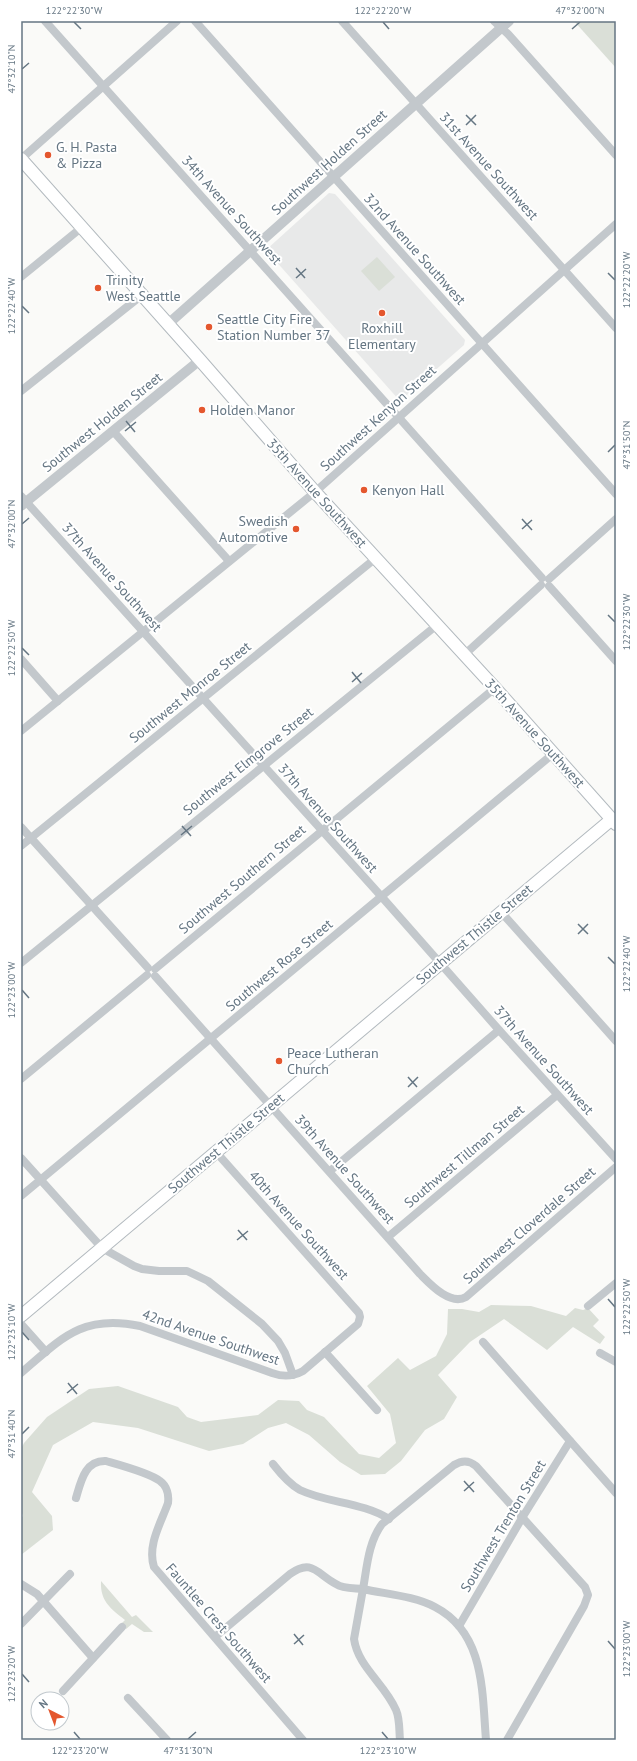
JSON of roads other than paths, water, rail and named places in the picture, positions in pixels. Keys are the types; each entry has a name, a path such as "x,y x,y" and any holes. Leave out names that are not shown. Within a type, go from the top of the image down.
{"main road":[{"name":"35th Avenue Southwest","path":"21,159 315,492 615,820"},
{"name":"Southwest Thistle Street","path":"21,1316 501,912 615,820"}],"street":[{"name":"34th Avenue Southwest","path":"45,21 616,661"},
{"path":"21,159 177,21"},
{"name":"32nd Avenue Southwest","path":"195,21 616,494"},
{"name":"31st Avenue Southwest","path":"342,21 616,328"},
{"path":"502,23 616,155"},
{"name":"Southwest Holden Street","path":"168,324 416,104 502,23"},
{"name":"Southwest Kenyon Street","path":"21,731 228,561 315,492 616,224"},
{"path":"21,277 81,228"},
{"path":"21,391 142,295"},
{"name":"Southwest Holden Street","path":"23,501 113,431 200,360"},
{"path":"113,431 228,561"},
{"name":"37th Avenue Southwest","path":"23,501 143,631 616,1160"},
{"path":"464,655 616,519"},
{"name":"Southwest Monroe Street","path":"21,846 376,558"},
{"name":"Southwest Elmgrove Street","path":"21,963 437,625"},
{"path":"21,659 58,701"},
{"name":"Southwest Southern Street","path":"21,1080 321,830 495,688"},
{"name":"Southwest Rose Street","path":"21,1196 554,753"},
{"name":"39th Avenue Southwest","path":"21,826 431,1285 443,1294 457,1300"},
{"path":"501,912 616,1041"},
{"path":"330,1171 499,1030"},
{"name":"Southwest Tillman Street","path":"388,1237 557,1095"},
{"name":"40th Avenue Southwest","path":"216,1152 359,1313 360,1316 358,1324 325,1352"},
{"path":"21,1158 102,1248 142,1269 159,1271 187,1271 208,1281 262,1324 278,1341 285,1353 293,1375 303,1370 325,1352 377,1410"},
{"path":"616,1160 616,1167"},
{"name":"Southwest Cloverdale Street","path":"457,1300 466,1297 616,1167"},
{"path":"588,1306 616,1283"},
{"name":"42nd Avenue Southwest","path":"21,1373 63,1338 85,1326 96,1323 124,1322 140,1326 272,1373 286,1376 293,1375"},
{"path":"21,1324 46,1352"},
{"path":"483,1342 616,1493"},
{"path":"600,1353 616,1362"},
{"name":"Southwest Trenton Street","path":"459,1626 522,1518 570,1441"},
{"name":"Fauntlee Crest Southwest","path":"76,1498 87,1469 100,1461 106,1461 159,1480 167,1491 169,1498 152,1546 151,1559 154,1567 303,1740"},
{"path":"400,1740 399,1720 395,1708 359,1657 354,1639 371,1544 376,1532 389,1519 458,1462 468,1461 476,1466 585,1587 588,1595 584,1606 507,1740"},
{"path":"273,1464 282,1475 300,1490 370,1510 389,1519"},
{"path":"215,1637 290,1574 301,1567 312,1568 342,1587 363,1589 425,1603 444,1613 459,1626 473,1648 481,1677 486,1740"},
{"path":"21,1624 70,1574"},
{"path":"21,1584 37,1594 44,1601 93,1658"},
{"path":"63,1691 122,1627"},
{"path":"128,1698 167,1740"}],"place":[{"name":"G. H. Pasta & Pizza","path":"48,155"},
{"name":"Trinity West Seattle","path":"98,288"},
{"name":"Roxhill Elementary","path":"382,313"},
{"name":"Seattle City Fire Station Number 37","path":"209,327"},
{"name":"Holden Manor","path":"202,410"},
{"name":"Kenyon Hall","path":"364,490"},
{"name":"Swedish Automotive","path":"296,529"},
{"name":"Peace Lutheran Church","path":"279,1061"}]}
